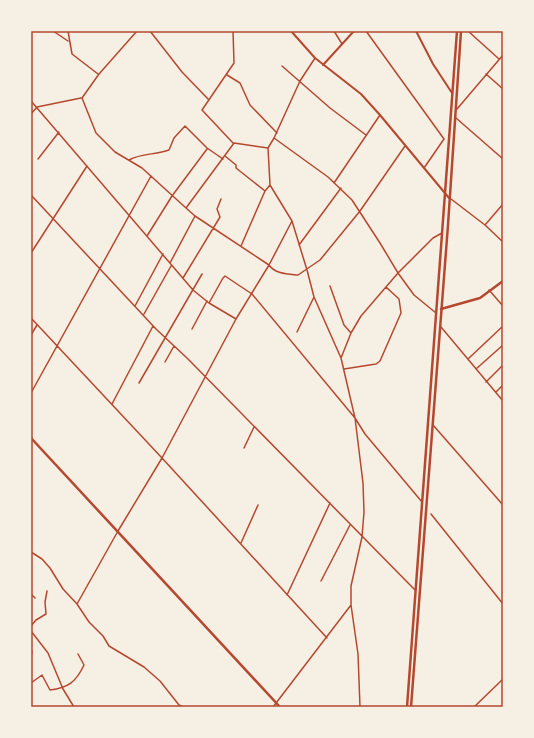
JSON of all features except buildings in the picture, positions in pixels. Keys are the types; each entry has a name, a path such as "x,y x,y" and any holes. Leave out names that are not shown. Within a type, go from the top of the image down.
{"main road":[{"path":"407,707 452,94 458,31"},
{"path":"411,707 439,326 448,225 461,31"},
{"path":"443,225 448,225"},
{"path":"441,310 480,298 503,280"},
{"path":"31,438 280,707"}],"street":[{"path":"53,31 69,41"},
{"path":"68,31 72,54 98,74"},
{"path":"31,114 37,106 82,98 98,74 137,31"},
{"path":"150,31 182,72 209,100"},
{"path":"233,31 234,63 202,110 234,143 268,148"},
{"path":"291,31 315,58 361,94 449,198 485,225 503,242"},
{"path":"334,31 342,44"},
{"path":"323,65 354,31"},
{"path":"366,31 444,139 424,168"},
{"path":"416,31 433,64 452,94"},
{"path":"468,31 499,59"},
{"path":"455,111 503,55"},
{"path":"315,58 300,81 277,133 268,148 270,185 292,221 314,297 341,358 355,418 363,483 364,512 362,537 351,586 358,654 360,707"},
{"path":"282,66 330,108 366,135"},
{"path":"227,74 240,83 250,105 277,133"},
{"path":"486,74 503,89"},
{"path":"82,98 96,133 115,152 142,168 195,216 214,227 269,265 272,269 281,273 298,275 320,260 360,211 405,146"},
{"path":"31,101 37,106 171,266 193,290 208,302 236,320"},
{"path":"334,183 380,115"},
{"path":"455,117 503,159"},
{"path":"129,160 135,157 169,150 174,138 185,126 207,148 223,159"},
{"path":"38,159 58,132"},
{"path":"274,138 341,188 360,211 398,273 414,295 436,313"},
{"path":"186,208 234,143"},
{"path":"147,236 172,196 207,148"},
{"path":"225,156 236,165 236,168 265,191"},
{"path":"31,253 87,166"},
{"path":"31,393 151,176"},
{"path":"241,246 265,191 270,185"},
{"path":"300,245 341,188"},
{"path":"31,195 153,326 415,590"},
{"path":"183,278 220,216 217,209 222,199"},
{"path":"485,225 503,204"},
{"path":"170,263 195,216"},
{"path":"77,604 118,531 162,458 236,320 269,265 292,221"},
{"path":"341,358 351,333 361,316 398,273 433,238 443,232"},
{"path":"135,306 162,254"},
{"path":"143,315 171,266"},
{"path":"139,383 202,274"},
{"path":"192,329 225,276 252,294 355,418 365,434 422,502"},
{"path":"330,286 344,325 351,333"},
{"path":"344,369 376,364 380,361 401,313 399,299 385,287"},
{"path":"489,290 503,306"},
{"path":"297,332 314,297"},
{"path":"31,318 58,345 327,638"},
{"path":"31,335 37,325"},
{"path":"112,404 153,326"},
{"path":"439,326 503,401"},
{"path":"468,360 503,326"},
{"path":"476,369 503,344"},
{"path":"165,362 174,346"},
{"path":"486,382 503,365"},
{"path":"496,393 503,385"},
{"path":"432,424 503,504"},
{"path":"244,448 254,427"},
{"path":"287,595 330,503"},
{"path":"240,544 258,505"},
{"path":"431,514 503,604"},
{"path":"321,581 350,525"},
{"path":"31,552 42,559 50,568 63,589 77,604 89,622 103,636 109,646 144,667 160,681 179,705 183,707"},
{"path":"31,626 36,620 46,614 45,602 47,591"},
{"path":"31,594 35,598"},
{"path":"274,707 352,605"},
{"path":"31,631 48,653 63,689 74,707"},
{"path":"31,649 31,654"},
{"path":"31,683 42,675 50,690 63,689 76,679 84,665 78,654"},
{"path":"474,707 503,679"}]}
